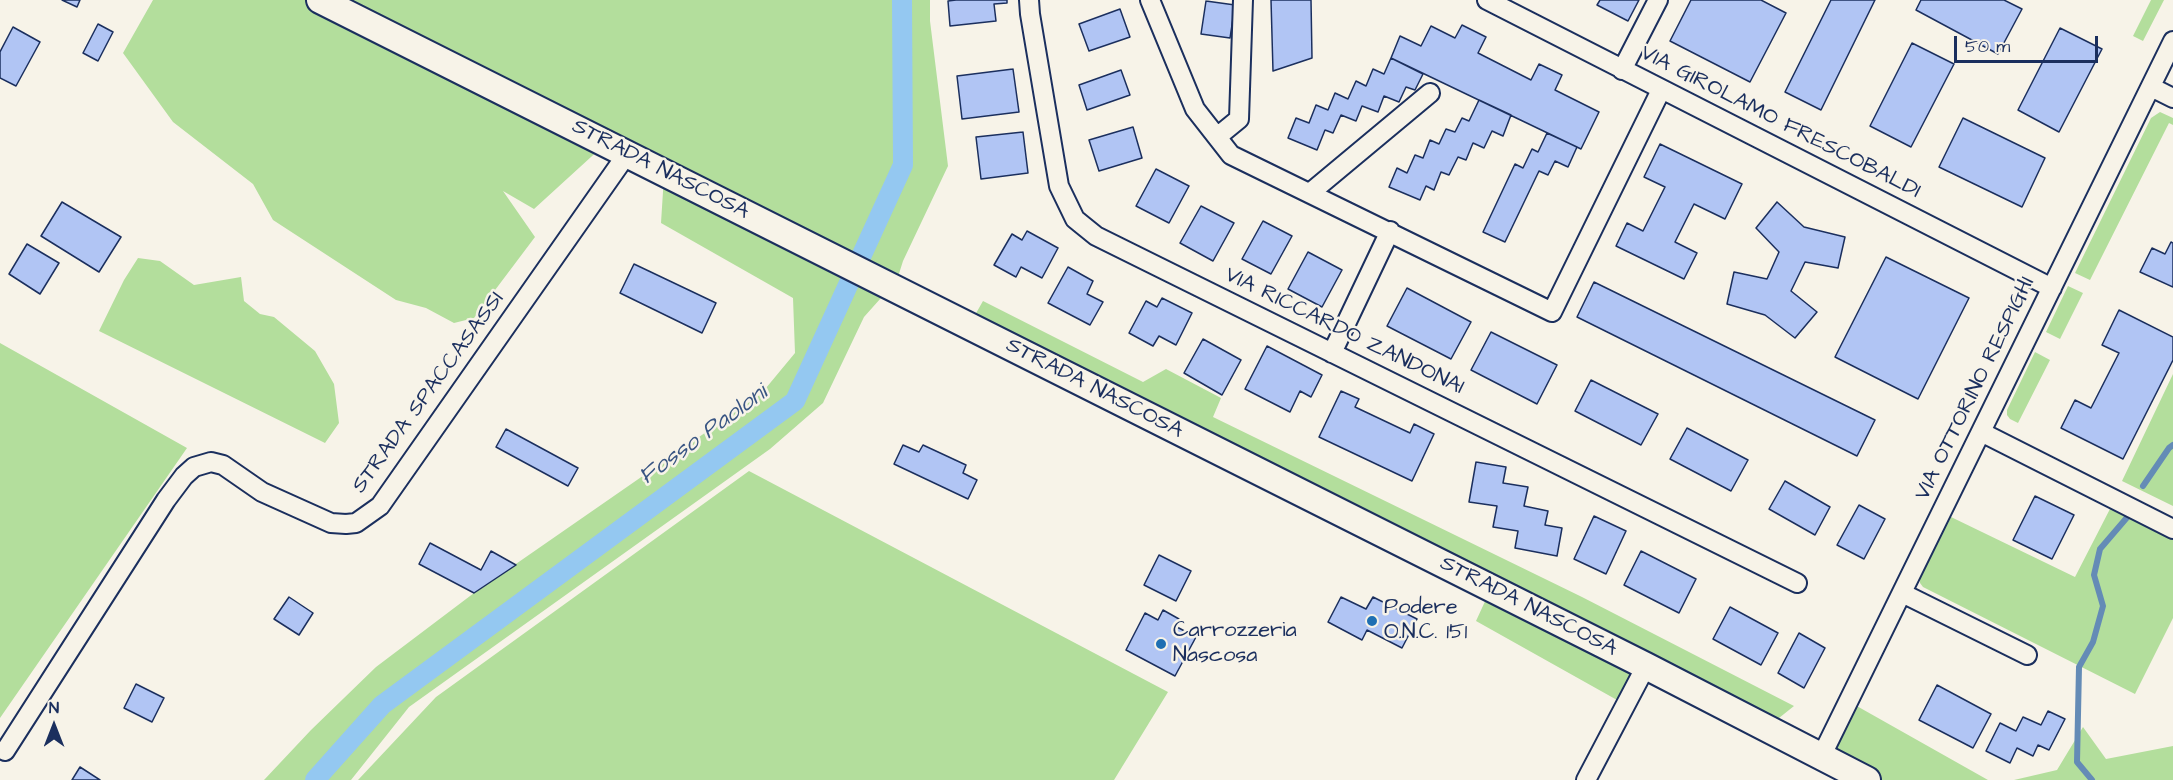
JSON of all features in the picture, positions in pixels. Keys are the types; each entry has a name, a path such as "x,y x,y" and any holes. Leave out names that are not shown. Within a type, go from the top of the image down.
{"street":[{"name":"STRADA NASCOSA","path":"320,0 1646,666 1867,780"},
{"name":"VIA RICCARDO ZANDONAI","path":"1029,0 1059,186 1075,219 1096,236 1797,583"},
{"path":"1150,0 1195,109 1232,155 1552,312 1661,90"},
{"path":"1217,137 1239,119 1243,0"},
{"name":"VIA GIROLAMO FRESCOBALDI","path":"1487,0 2052,288"},
{"path":"1622,70 1658,0"},
{"name":"VIA OTTORINO RESPIGHI","path":"1821,757 2173,41"},
{"path":"2151,87 2173,98"},
{"path":"1310,193 1430,93"},
{"name":"STRADA SPACCASASSI","path":"5,751 166,500 184,476 194,467 211,462 223,465 262,492 331,523 356,522 380,507 627,154"},
{"path":"1332,353 1390,231"},
{"path":"1981,432 2173,529"},
{"path":"1902,593 2026,655"},
{"path":"1586,780 1646,666"}],"green space":[{"path":"153,0 930,0 930,21 948,166 903,261 897,280 864,317 823,403 770,449 409,707 351,780 264,780 311,730 376,667 474,593 761,394 795,353 793,298 661,223 665,160 614,136 534,209 503,191 535,237 474,318 454,323 426,308 396,300 273,220 253,184 173,122 123,53"},
{"path":"2151,0 2164,0 2143,41 2133,36"},
{"path":"2160,112 2173,118 2173,125 2169,123 2090,280 2075,273 2151,118"},
{"path":"138,258 160,261 194,285 241,277 244,301 260,314 274,317 315,351 334,384 339,423 325,443 99,331 124,280"},
{"path":"2068,286 2083,293 2060,339 2046,332"},
{"path":"983,301 1143,382 1166,369 1221,398 1213,417 1582,597 1794,706 1774,722 1661,666 1617,700 1476,621 1493,584 971,322"},
{"path":"0,343 187,448 0,718"},
{"path":"2035,352 2050,360 2018,423 2010,419 2007,410"},
{"path":"2173,374 2173,506 2122,481"},
{"path":"749,471 1168,692 1114,780 358,780 436,697"},
{"path":"2111,507 2173,538 2173,618 2135,694 1923,587 1920,583 1920,577 1951,517 2075,577"},
{"path":"1855,705 1988,780 1846,780 1832,754"},
{"path":"2083,727 2106,759 2173,746 2173,780 2014,780 2057,770"}],"building":[{"path":"62,0 80,0 77,7"},
{"path":"1007,0 1007,3 994,4 996,21 950,26 948,1"},
{"path":"1271,0 1311,0 1312,58 1273,71"},
{"path":"1600,0 1639,0 1628,21 1597,5"},
{"path":"1691,0 1761,0 1786,13 1750,82 1670,41"},
{"path":"1831,0 1875,0 1821,110 1785,92"},
{"path":"1921,0 2004,0 2022,9 1998,54 1916,10"},
{"path":"1206,1 1235,5 1230,38 1201,34"},
{"path":"1120,9 1130,37 1089,51 1079,24"},
{"path":"98,24 113,32 98,61 83,53"},
{"path":"1462,25 1486,37 1478,53 1531,80 1539,64 1562,75 1555,90 1599,112 1581,149 1391,58 1400,36 1421,46 1431,26 1455,38"},
{"path":"13,27 40,42 16,86 0,78 0,52"},
{"path":"2060,28 2102,49 2059,132 2018,110"},
{"path":"1912,43 1954,64 1911,147 1870,126"},
{"path":"1391,58 1423,74 1415,90 1406,87 1399,102 1384,96 1378,112 1362,106 1356,121 1341,115 1333,133 1325,130 1317,150 1288,138 1296,118 1309,123 1316,105 1328,110 1335,93 1348,99 1356,81 1366,86 1373,69 1384,74"},
{"path":"1013,69 1019,112 962,119 957,76"},
{"path":"1121,70 1130,95 1087,110 1079,85"},
{"path":"1479,100 1511,115 1503,136 1492,131 1484,148 1473,143 1466,160 1458,157 1449,175 1441,172 1434,190 1426,186 1420,200 1389,187 1397,168 1407,173 1415,155 1423,158 1430,140 1439,144 1446,129 1455,132 1462,118 1469,121"},
{"path":"1963,118 2045,158 2022,207 1939,167"},
{"path":"1133,127 1142,158 1099,171 1089,140"},
{"path":"1023,132 1028,173 981,179 976,137"},
{"path":"1547,133 1577,147 1568,167 1555,161 1548,175 1539,171 1505,242 1483,232 1515,164 1523,168 1532,149 1538,152"},
{"path":"1660,144 1742,184 1725,219 1694,204 1675,242 1697,253 1684,279 1616,246 1627,223 1643,231 1665,187 1644,177"},
{"path":"1156,169 1189,186 1169,223 1136,206"},
{"path":"62,202 121,237 99,272 41,236"},
{"path":"1777,202 1804,227 1845,237 1838,268 1805,262 1791,291 1817,312 1795,338 1765,315 1727,304 1734,272 1767,279 1779,252 1756,228"},
{"path":"1201,206 1234,223 1213,261 1180,243"},
{"path":"1263,221 1292,236 1271,274 1242,259"},
{"path":"1027,231 1058,248 1042,278 1021,267 1016,277 994,265 1012,234 1022,240"},
{"path":"2171,242 2173,243 2173,287 2140,272 2152,248 2165,254"},
{"path":"27,244 59,263 40,294 9,274"},
{"path":"1308,252 1342,270 1322,307 1288,289"},
{"path":"1886,257 1969,298 1918,399 1835,357"},
{"path":"634,264 716,303 702,333 620,293"},
{"path":"1068,267 1093,281 1087,294 1103,302 1090,325 1048,303"},
{"path":"1594,282 1875,420 1857,456 1577,317"},
{"path":"1407,288 1471,322 1451,359 1387,326"},
{"path":"1162,298 1192,313 1176,345 1159,336 1153,346 1129,333 1146,301 1157,307"},
{"path":"2119,310 2173,337 2173,360 2123,459 2061,428 2075,400 2091,408 2119,353 2102,345"},
{"path":"1491,332 1557,365 1537,404 1471,370"},
{"path":"1203,339 1241,360 1222,395 1184,373"},
{"path":"1267,346 1322,375 1311,397 1300,391 1290,412 1245,389"},
{"path":"1591,380 1658,414 1641,445 1575,411"},
{"path":"1341,391 1359,399 1355,407 1410,433 1414,424 1434,434 1412,481 1319,437"},
{"path":"1687,428 1748,460 1731,491 1670,459"},
{"path":"506,429 578,468 568,486 496,447"},
{"path":"903,445 919,452 923,445 966,465 963,473 977,480 968,499 894,464"},
{"path":"1476,462 1506,467 1503,483 1528,487 1524,506 1548,511 1545,525 1562,528 1557,556 1515,548 1518,531 1493,527 1497,506 1469,502"},
{"path":"1785,481 1830,507 1815,535 1769,509"},
{"path":"2035,496 2074,515 2052,559 2013,540"},
{"path":"1859,505 1885,519 1864,559 1837,545"},
{"path":"1594,516 1626,531 1606,574 1574,559"},
{"path":"430,543 481,570 491,551 516,565 474,593 419,564"},
{"path":"1641,551 1696,579 1679,613 1624,585"},
{"path":"1159,555 1191,571 1176,601 1144,585"},
{"path":"289,597 313,613 299,635 274,619"},
{"name":"Podere O.N.C. 151","path":"1341,597 1366,609 1373,597 1417,619 1402,648 1367,630 1362,640 1328,622"},
{"path":"1730,607 1778,633 1761,665 1713,639"},
{"name":"Carrozzeria Nascosa","path":"1163,610 1179,619 1175,626 1196,637 1175,676 1126,650 1145,613 1158,620"},
{"path":"1799,633 1825,648 1804,688 1778,673"},
{"path":"136,684 164,698 152,722 124,708"},
{"path":"1937,685 1991,714 1973,748 1919,720"},
{"path":"2048,711 2065,719 2049,750 2038,745 2033,756 2017,748 2010,763 1986,751 2000,723 2016,731 2023,717 2041,725"},
{"path":"80,767 100,780 72,780"}],"waterway":[{"name":"Fosso Paoloni","path":"315,780 382,705 795,401 903,165 902,0"},
{"path":"2143,486 2173,445"},
{"path":"2092,780 2077,762 2079,667 2093,642 2103,606 2094,575 2100,549 2130,514"}],"place":[{"name":"Podere O.N.C. 151","path":"1372,621"},
{"name":"Carrozzeria Nascosa","path":"1161,644"}]}
